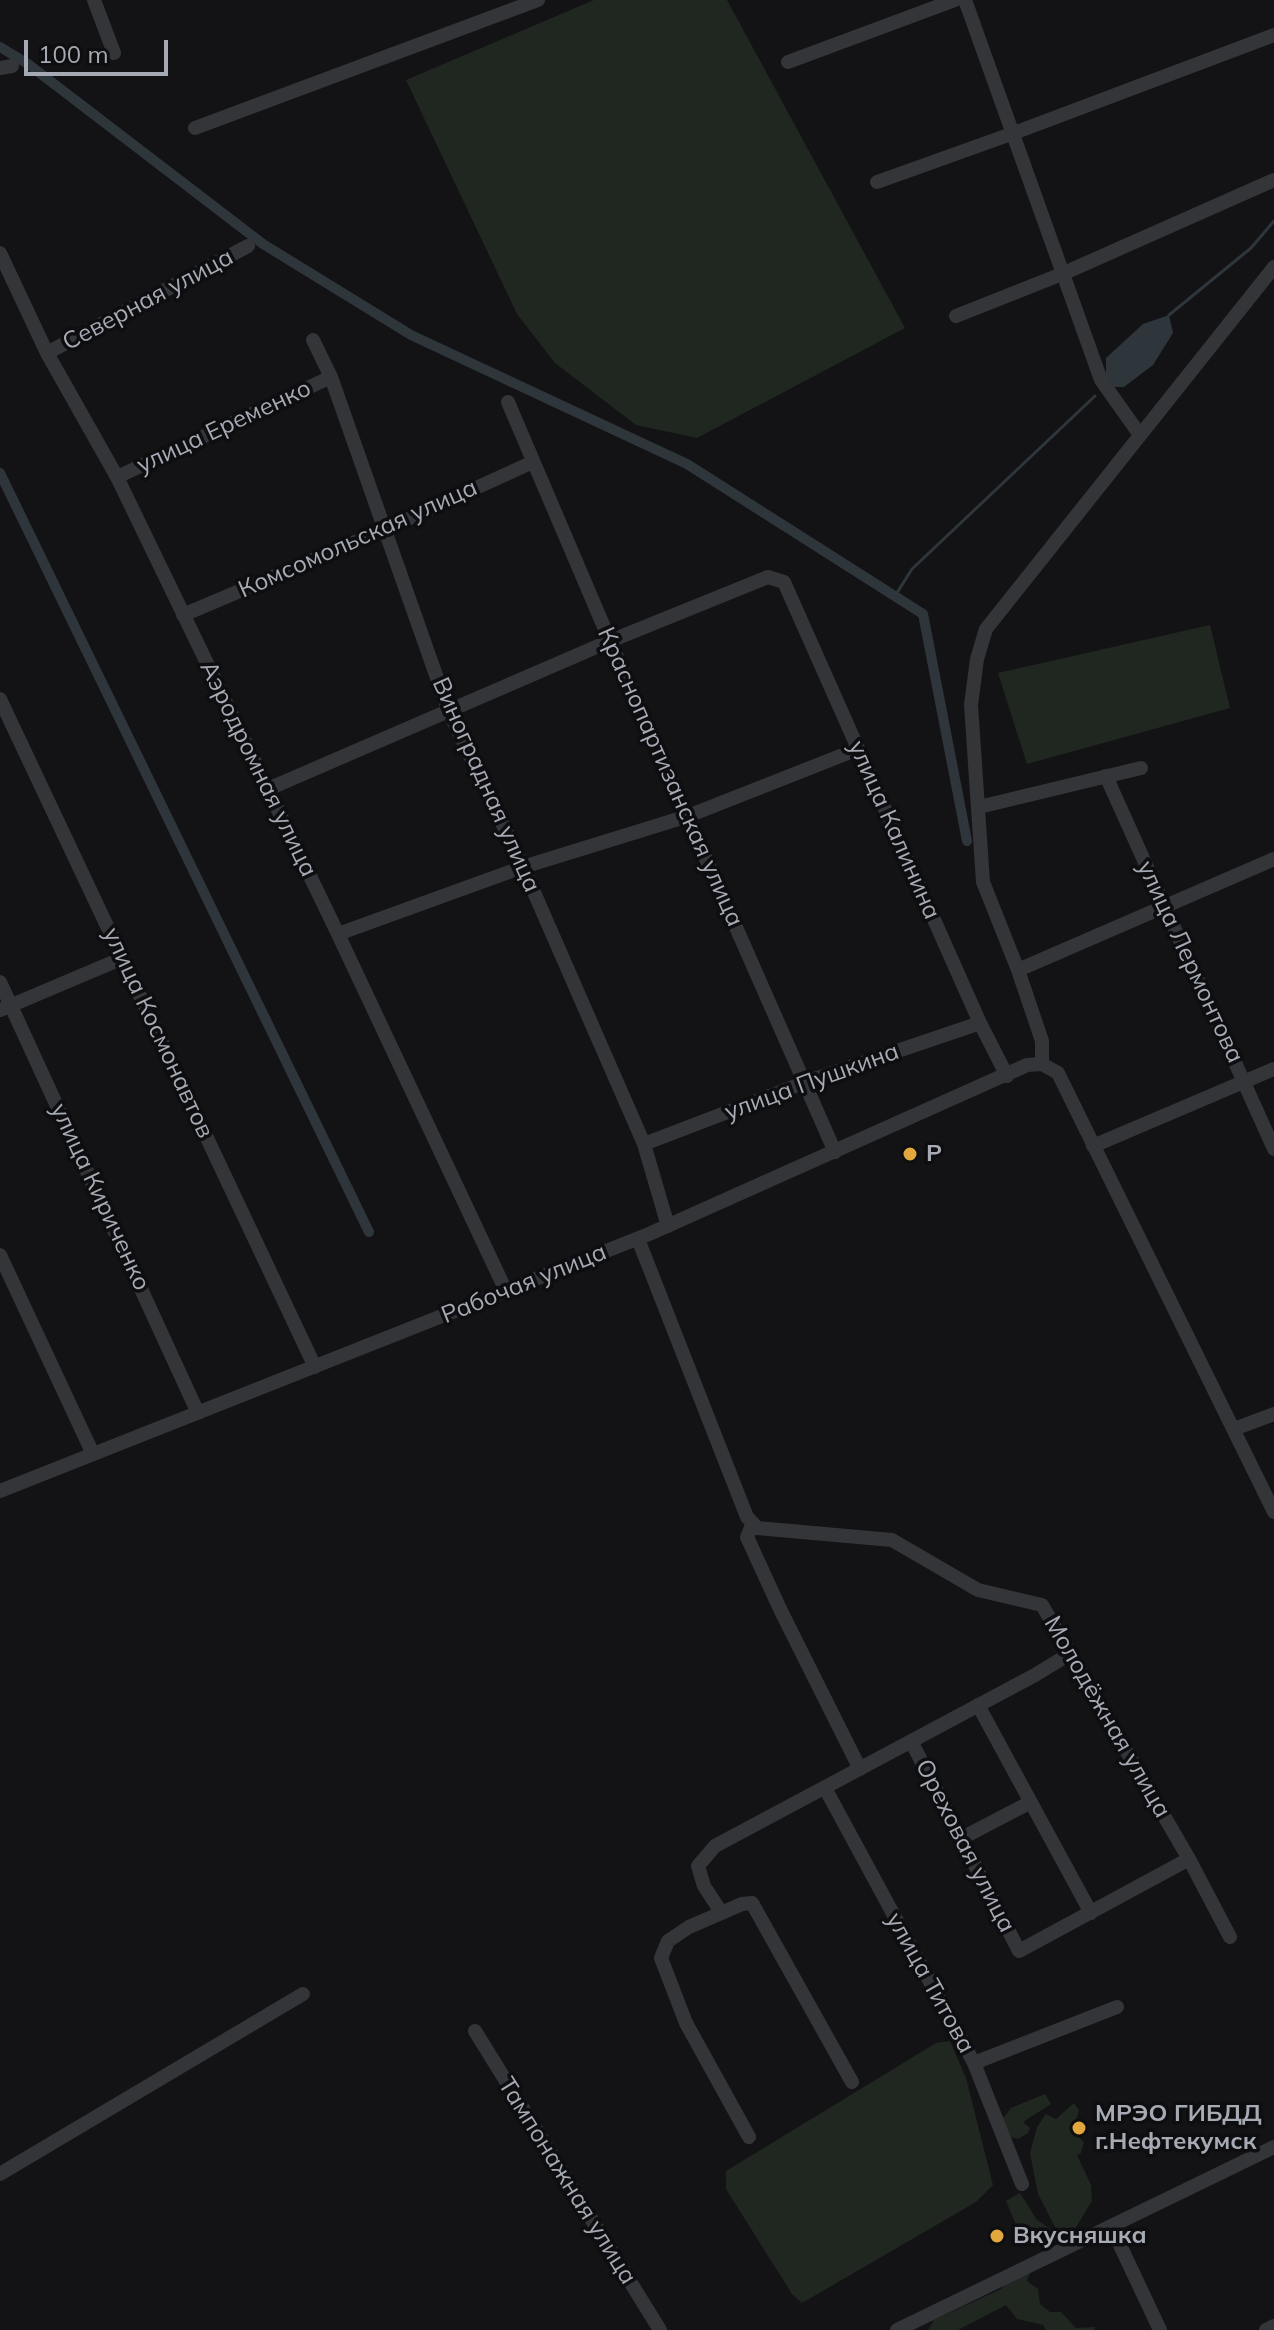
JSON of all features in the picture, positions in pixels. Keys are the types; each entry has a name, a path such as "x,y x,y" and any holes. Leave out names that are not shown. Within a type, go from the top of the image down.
{"street":[{"path":"94,0 114,53"},
{"path":"195,128 538,0"},
{"path":"788,62 955,0"},
{"path":"965,0 1101,380 1140,435"},
{"path":"877,182 1274,35"},
{"path":"956,316 1062,274 1274,180"},
{"name":"Северная улица","path":"47,353 248,246"},
{"name":"Аэродромная улица","path":"0,253 47,353 117,477 506,1291"},
{"path":"1274,267 986,629 977,659 971,705 983,882 1042,1041 1042,1064 1058,1073 1274,1512"},
{"name":"Виноградная улица","path":"313,340 331,377 449,712 523,867 644,1144 668,1226"},
{"name":"улица Еременко","path":"117,477 331,377"},
{"name":"Краснопартизанская улица","path":"508,402 835,1152"},
{"name":"Комсомольская улица","path":"183,615 386,529 533,462"},
{"name":"улица Калинина","path":"610,641 768,577 784,582 980,1023 1007,1076"},
{"path":"268,789 610,641"},
{"name":"улица Космонавтов","path":"0,699 315,1367"},
{"path":"338,934 523,867 688,816 858,749"},
{"path":"979,807 1141,768"},
{"name":"улица Лермонтова","path":"1106,776 1274,1149"},
{"path":"1018,970 1274,859"},
{"path":"6,1008 123,958"},
{"name":"улица Кириченко","path":"0,982 6,1008 198,1413"},
{"name":"улица Пушкина","path":"644,1144 806,1082 980,1023"},
{"name":"Рабочая улица","path":"0,1491 638,1239 1027,1065 1042,1064"},
{"path":"1093,1146 1274,1069"},
{"path":"638,1239 750,1520 747,1537 860,1769"},
{"path":"0,1255 93,1454"},
{"path":"1234,1429 1274,1414"},
{"name":"Молодёжная улица","path":"750,1520 757,1528 892,1540 978,1590 1042,1605 1189,1859 1230,1937"},
{"path":"721,1912 704,1886 698,1866 715,1846 1071,1653"},
{"path":"978,1705 1091,1913 1189,1859"},
{"name":"Ореховая улица","path":"911,1741 1019,1951 1091,1913"},
{"name":"улица Титова","path":"825,1788 974,2063 1022,2184"},
{"path":"960,1839 1029,1803"},
{"path":"749,2137 686,2023 661,1958 668,1941 689,1927 721,1912 752,1903 852,2082"},
{"path":"0,2174 303,1994"},
{"path":"974,2063 1117,2007"},
{"name":"Тампонажная улица","path":"475,2031 660,2330"},
{"path":"897,2330 1274,2147"},
{"path":"1111,2226 1160,2330"},
{"path":"1266,2330 1274,2326"}],"shaded area":[{"path":"594,0 727,0 905,328 697,438 636,425 555,363 517,314 406,80"},
{"path":"1169,315 1173,333 1153,365 1124,387 1114,387 1106,376 1106,358 1143,324"},
{"path":"1210,625 1230,708 1027,764 998,673"},
{"path":"950,2041 966,2078 993,2185 976,2202 802,2303 792,2294 726,2189 726,2171 936,2043"},
{"path":"1045,2094 1051,2104 1023,2122 1030,2128 1028,2133 1018,2139 999,2134 997,2126 1011,2108"},
{"path":"1074,2103 1079,2110 1073,2132 1084,2142 1081,2153 1077,2155 1091,2185 1092,2201 1075,2229 1064,2235 1055,2227 1038,2194 1030,2153 1037,2127 1046,2114 1056,2119"},
{"path":"1020,2193 1037,2220 1059,2234 1060,2241 1035,2245 1022,2239 1006,2201"},
{"path":"1030,2273 1027,2281 1038,2289 1040,2304 1050,2312 1061,2312 1076,2328 1095,2327 1094,2330 1046,2330 1043,2325 1017,2319 1006,2305 958,2330 928,2330 934,2320"}],"waterway":[{"path":"0,47 28,64 263,244 411,335 687,464 923,614 967,841"},
{"path":"1169,315 1251,248 1274,221"},
{"path":"895,596 912,569 1095,396"},
{"path":"0,473 369,1232"}],"place":[{"name":"Р","path":"910,1154"},
{"name":"МРЭО ГИБДД г.Нефтекумск","path":"1079,2128"},
{"name":"Вкусняшка","path":"997,2236"}]}
